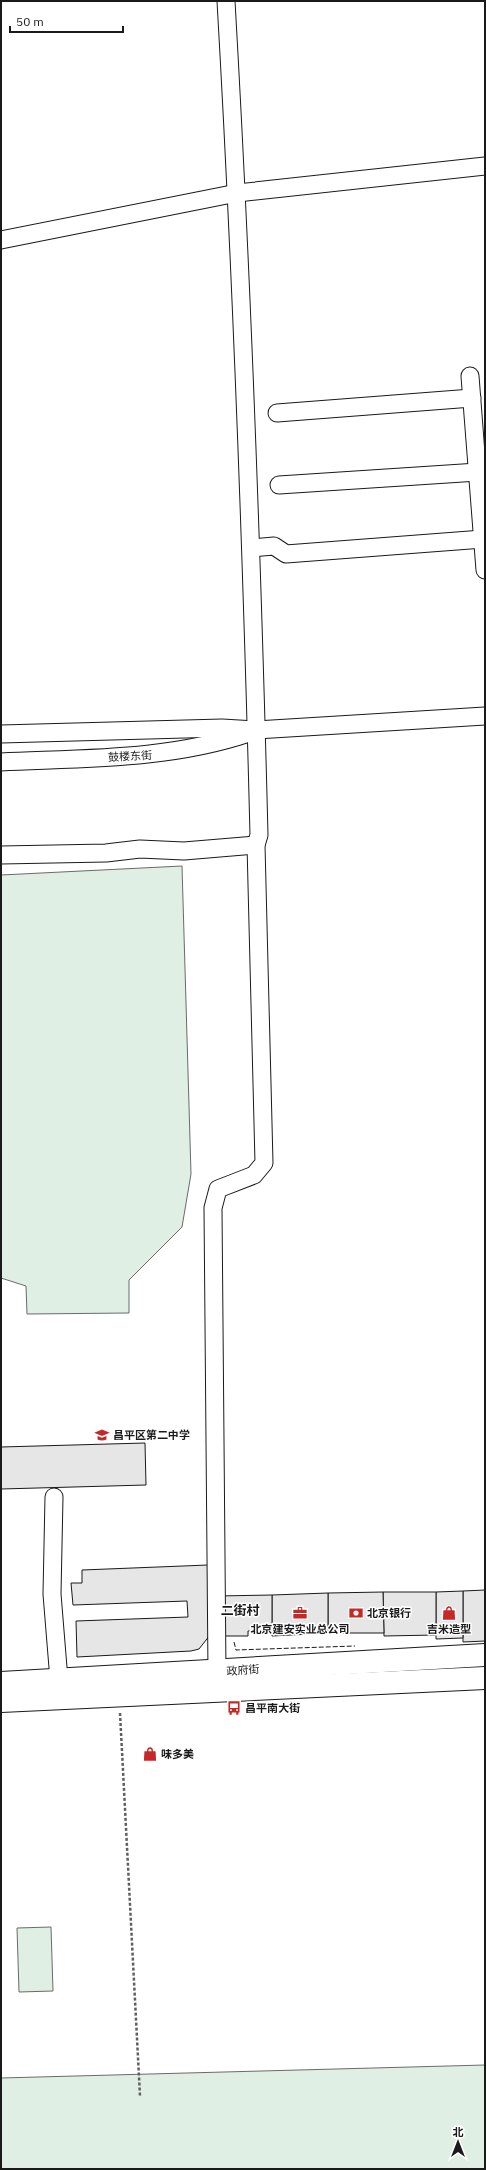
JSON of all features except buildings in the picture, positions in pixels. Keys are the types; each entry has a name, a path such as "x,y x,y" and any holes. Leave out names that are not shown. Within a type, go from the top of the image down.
{"main road":[{"name":"政府街","path":"1,1683 217,1672 485,1655"},
{"name":"政府街","path":"1,1701 485,1678"}],"street":[{"path":"217,1672 213,1208 218,1189 254,1175 264,1163 256,845 259,835 252,548 237,193 226,1"},
{"path":"1,240 237,193 485,166"},
{"path":"470,376 485,570"},
{"path":"277,413 472,398"},
{"path":"279,485 478,472"},
{"path":"252,548 274,546 286,554 483,539"},
{"name":"鼓楼东街","path":"1,734 222,728 256,730 485,716"},
{"name":"鼓楼东街","path":"1,762 159,754 219,743 256,730"},
{"path":"1,855 106,853 140,849 184,851 256,845"},
{"path":"54,1497 52,1594 58,1680"}],"path":[{"path":"119,1695 140,2096"}],"green space":[{"path":"182,866 191,1174 182,1227 129,1280 129,1313 27,1314 26,1286 1,1278 1,875"},
{"path":"51,1927 53,1991 19,1992 17,1928"},
{"path":"485,2065 485,2169 1,2169 1,2078"}],"fence":[{"path":"234,1642 236,1650 355,1646"}],"place":[{"name":"昌平区第二中学","path":"102,1435"},
{"name":"北京建安实业总公司","path":"300,1613"},
{"name":"北京银行","path":"356,1613"},
{"name":"吉米造型","path":"449,1613"},
{"name":"昌平南大街","path":"234,1708"},
{"name":"味多美","path":"150,1754"}],"district":[{"name":"二街村","path":"240,1610"}]}
